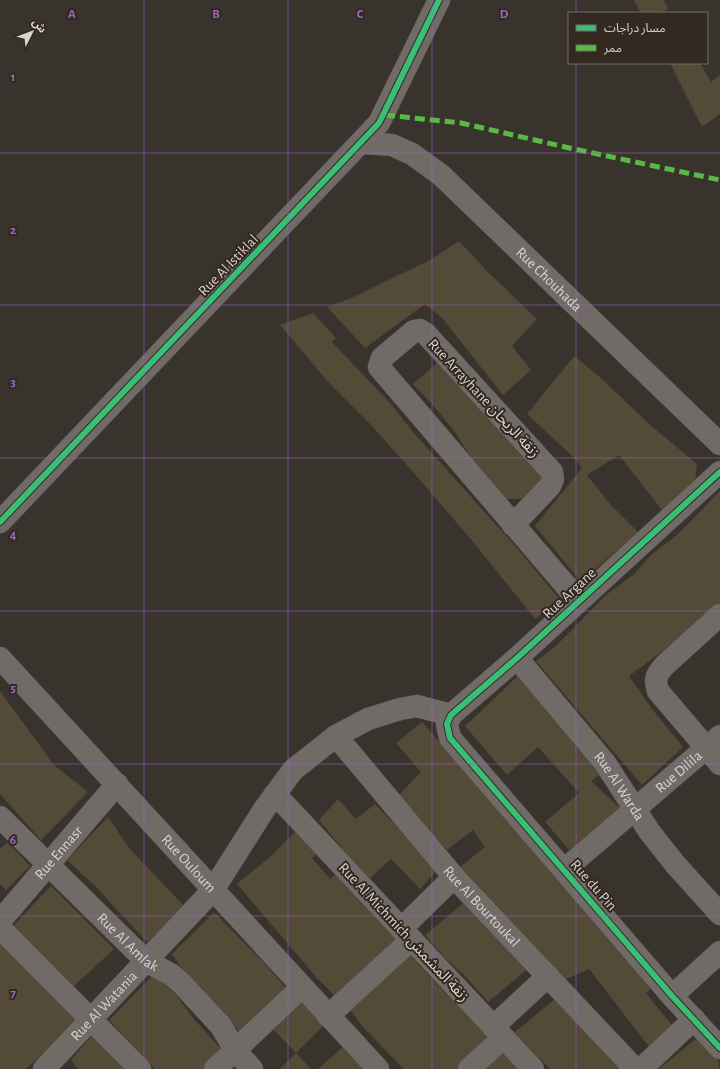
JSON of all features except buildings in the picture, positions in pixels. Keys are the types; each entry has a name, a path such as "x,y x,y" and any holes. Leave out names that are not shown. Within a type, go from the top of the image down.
{"street":[{"name":"Rue Al Istiklal","path":"0,522 363,143 379,123 439,0"},
{"path":"379,123 392,145"},
{"name":"Rue Chouhada","path":"363,143 392,145 412,154 440,176 720,444"},
{"name":"Rue Arrayhane زنقة الريحان","path":"513,525 550,486 553,479 552,472 426,334 420,330 414,331 382,358 379,367 513,525 579,601"},
{"name":"Rue Argane","path":"451,715 517,658 720,472"},
{"path":"720,615 665,665 657,674 655,680 658,691 713,742 720,764"},
{"name":"Rue Ouloum","path":"0,658 378,1069"},
{"name":"Rue Al Warda","path":"517,658 605,763 649,831 675,864 720,914"},
{"name":"Rue Al Watania","path":"51,1067 91,1019 213,890 275,794 293,770 336,736 368,719 400,709 417,706 451,715"},
{"name":"Rue du Pin","path":"451,715 447,724 450,738 672,996 720,1048"},
{"name":"Rue Al Bourtoukal","path":"336,736 454,878 635,1069"},
{"name":"Rue Dilila","path":"564,870 713,742"},
{"name":"Rue Ennasr","path":"0,921 117,784"},
{"name":"Rue Al Michmich زنقة المشمش","path":"275,794 533,1069"},
{"name":"Rue Al Amlak","path":"4,828 49,864 146,960 172,975 183,985 220,1026 235,1050 252,1069"},
{"path":"328,1016 406,935 454,878"},
{"path":"0,928 140,1069"},
{"path":"672,996 720,952"},
{"path":"469,1069 498,1032 548,976"},
{"path":"215,1069 302,987"},
{"path":"641,1069 694,1019"}],"marked path":[{"path":"385,115 461,123 720,180"}],"cycle path":[{"path":"0,522 379,123 439,0"},
{"path":"720,472 517,658 451,715 447,724 450,738 672,996 720,1048"}]}
